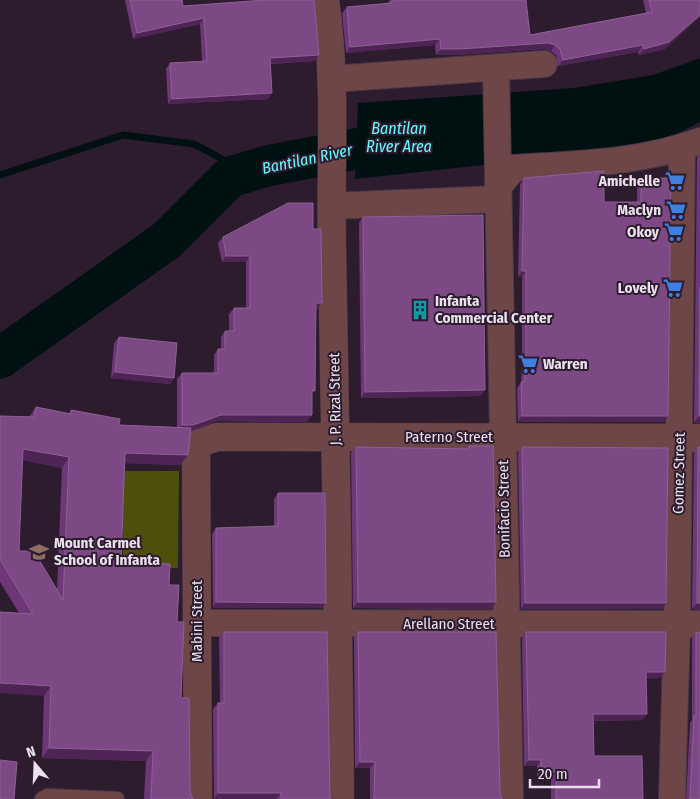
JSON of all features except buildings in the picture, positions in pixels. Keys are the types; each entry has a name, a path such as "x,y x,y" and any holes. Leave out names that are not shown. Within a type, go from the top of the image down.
{"street":[{"name":"J. P. Rizal Street","path":"325,0 332,90 331,197 340,799"},
{"path":"332,90 496,73 544,64"},
{"name":"Bonifacio Street","path":"496,73 510,799"},
{"path":"331,197 498,184 514,168 609,162 691,144"},
{"name":"Gomez Street","path":"672,799 689,624 691,144"},
{"name":"Paterno Street","path":"199,443 217,436 690,438"},
{"name":"Mabini Street","path":"198,799 196,452 199,443"},
{"name":"Arellano Street","path":"198,623 689,624"}],"lane":[{"path":"42,799 48,796 117,799"}],"shaded area":[{"path":"123,471 179,471 178,568 123,568"}],"water":[{"name":"Bantilan River Area","path":"700,58 700,122 668,137 612,151 355,179 358,103 574,88 653,75"}],"waterway":[{"path":"0,175 123,135 194,144 247,172"},
{"name":"Bantilan River","path":"0,358 167,240 230,177 267,166 413,138"}],"place":[{"name":"Amichelle","path":"675,181"},
{"name":"Maclyn","path":"676,210"},
{"name":"Okoy","path":"674,232"},
{"name":"Lovely","path":"673,288"},
{"name":"Infanta Commercial Center","path":"420,310"},
{"name":"Warren","path":"528,364"},
{"name":"Mount Carmel School of Infanta","path":"39,552"}]}
